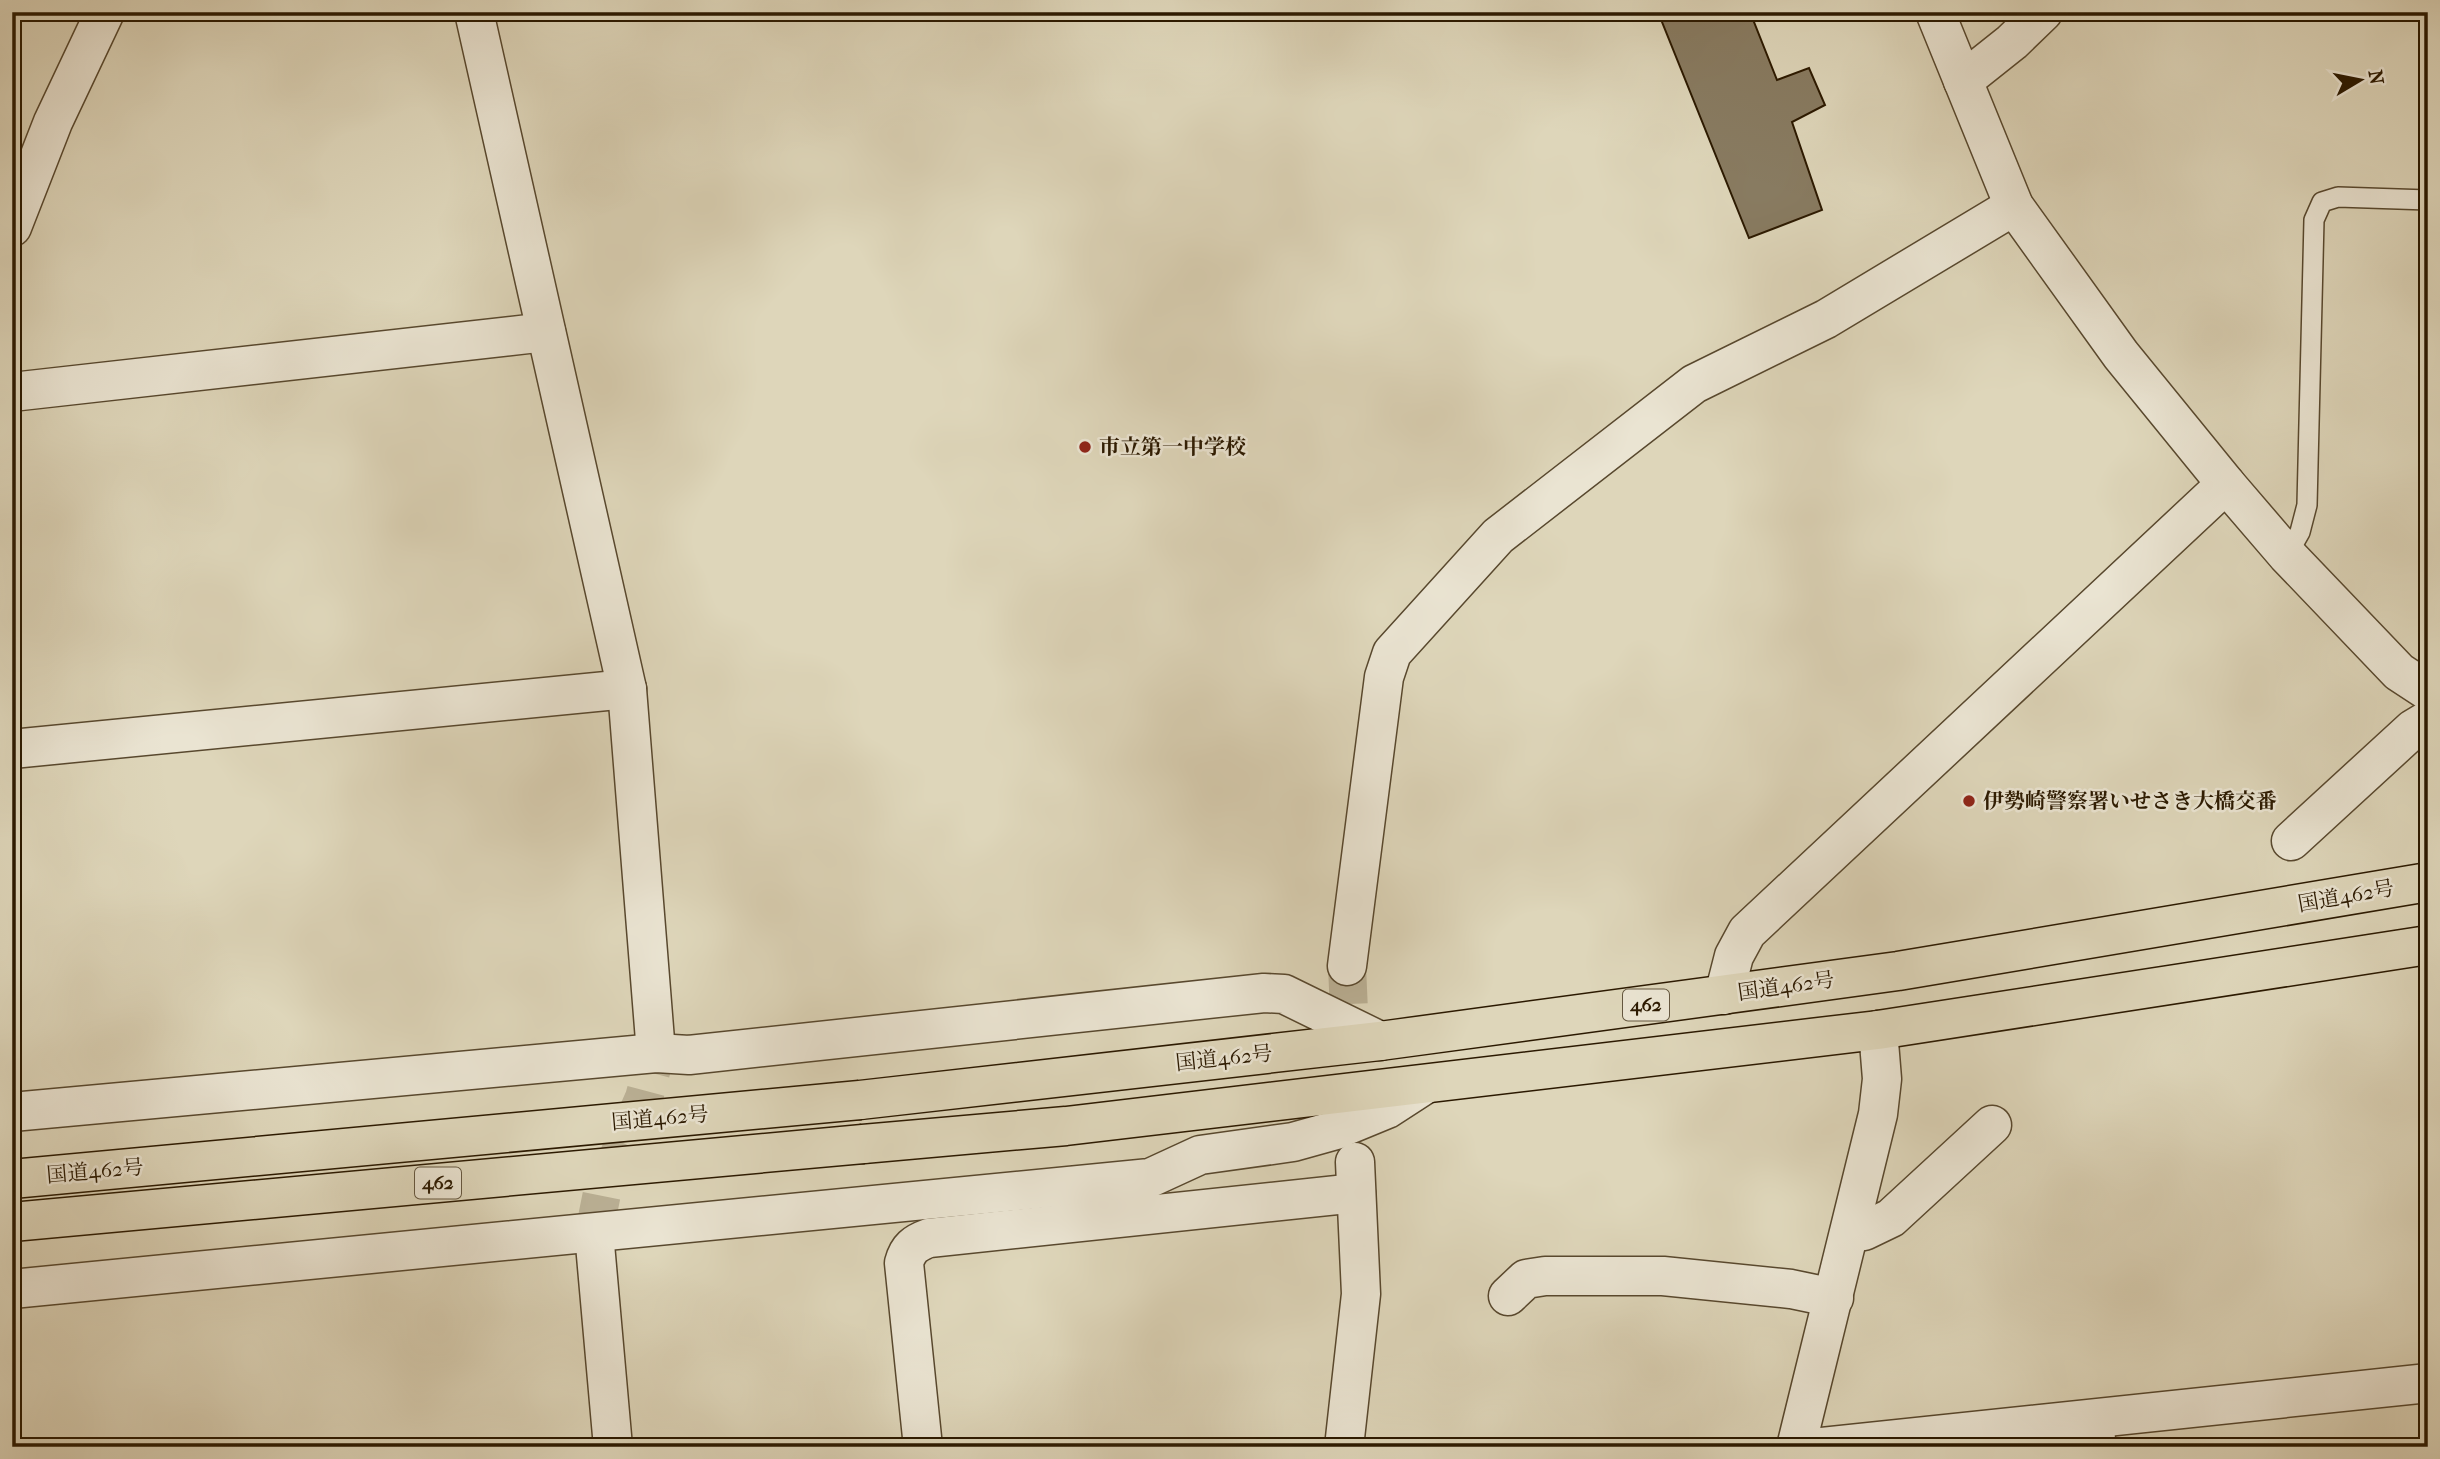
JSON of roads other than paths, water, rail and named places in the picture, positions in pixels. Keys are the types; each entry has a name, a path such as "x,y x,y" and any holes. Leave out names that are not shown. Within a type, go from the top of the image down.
{"highway":[{"name":"国道462号","path":"12,1179 860,1100 1380,1041 1898,971 2428,882"},
{"name":"国道462号","path":"12,1222 1066,1126 1424,1086 1878,1030 2428,945"}],"street":[{"path":"12,227 53,122 105,12"},
{"path":"474,12 627,689 656,1053"},
{"path":"1936,12 2014,206 2121,355 2225,484 2287,555 2399,672 2428,691"},
{"path":"1963,81 2012,42 2043,12"},
{"path":"1346,966 1384,677 1392,653 1498,536 1694,384 1826,319 2014,206"},
{"path":"12,393 546,332"},
{"path":"1724,995 1734,957 1748,932 2225,484"},
{"path":"12,749 627,689"},
{"path":"2291,841 2413,729 2428,720"},
{"path":"12,1112 656,1053 689,1055 1264,993 1284,994 1380,1041"},
{"path":"1878,1030 1882,1079 1878,1114 1834,1298 1809,1446 2105,1432 2428,1383"},
{"path":"12,1289 1150,1178 1200,1155 1293,1142 1336,1130 1387,1109 1424,1086"},
{"path":"1850,1232 1864,1231 1891,1218 1992,1125"},
{"path":"923,1447 904,1263 908,1251 916,1243 929,1238 1356,1177 1361,1294 1344,1447"},
{"path":"594,1233 613,1447"},
{"path":"1508,1296 1526,1279 1663,1276 1791,1289 1834,1298"}],"lane":[{"path":"2287,555 2300,532 2307,505 2314,220 2322,202 2338,197 2428,200"}],"tunnel":[{"path":"1347,966 1354,1125"},
{"path":"594,1233 602,1193 644,1098 656,1053"}],"place":[{"name":"市立第一中学校","path":"1085,447"},
{"name":"伊勢崎警察署いせさき大橋交番","path":"1969,801"}]}
